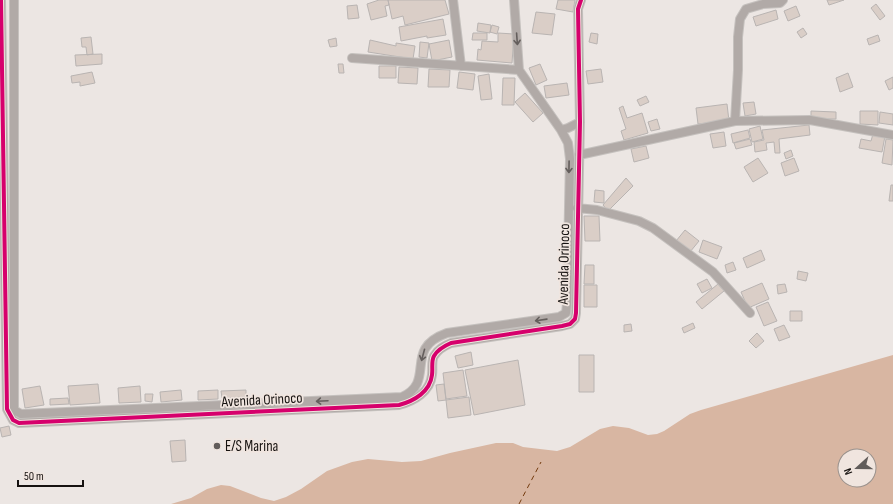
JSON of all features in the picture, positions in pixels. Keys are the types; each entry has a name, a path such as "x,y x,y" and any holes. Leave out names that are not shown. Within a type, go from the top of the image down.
{"street":[{"name":"Avenida Orinoco","path":"1,0 6,410 13,420 19,423 399,405 412,401 423,394 432,376 433,357 440,349 451,343 570,324 575,320 580,122 578,10 580,0"},
{"name":"Avenida Orinoco","path":"14,0 14,410 21,414 402,397 410,394 415,388 421,374 421,359 424,350 436,337 447,333 560,317 566,312 567,304 570,159 568,143 561,130 519,70"},
{"path":"453,0 461,66"},
{"path":"352,58 519,70 514,0"},
{"path":"735,121 740,19 746,9 763,4 780,3 783,0"},
{"path":"579,155 735,121 810,120 893,135"},
{"path":"561,130 580,122"},
{"path":"577,208 597,210 639,221 653,228 713,272 750,313"}],"shaded area":[{"path":"893,355 893,504 171,504 191,498 207,489 221,485 230,486 261,498 274,501 286,497 301,489 327,471 352,462 368,459 402,462 421,461 496,443 513,443 523,447 557,451 570,447 600,429 613,426 629,428 648,435 657,434 690,414"}],"building":[{"path":"379,0 388,0 389,5 385,6 387,16 371,20 367,4"},
{"path":"388,0 445,0 449,14 405,25 403,16 392,19"},
{"path":"558,0 575,0 573,12 556,9"},
{"path":"827,0 844,0 829,5"},
{"path":"876,4 885,16 880,20 871,8"},
{"path":"357,5 359,18 348,19 347,6"},
{"path":"796,6 800,16 788,21 784,11"},
{"path":"776,10 778,19 756,26 753,17"},
{"path":"536,12 555,14 552,35 532,33"},
{"path":"443,19 446,35 427,38 427,36 401,41 399,27"},
{"path":"478,23 491,25 490,33 477,31"},
{"path":"492,25 499,27 497,34 490,32"},
{"path":"803,28 807,34 801,38 797,32"},
{"path":"473,33 487,33 487,40 472,40"},
{"path":"498,33 514,34 512,63 477,60 478,49 481,50 482,41 498,42"},
{"path":"591,33 598,34 597,44 589,42"},
{"path":"878,35 880,41 869,45 867,39"},
{"path":"91,37 93,54 87,55 86,47 82,47 81,38"},
{"path":"336,38 337,46 330,47 328,40"},
{"path":"370,40 396,46 396,43 415,46 413,59 368,52"},
{"path":"449,40 452,57 432,61 429,44"},
{"path":"420,42 429,43 427,58 419,57"},
{"path":"102,54 102,64 76,66 75,55"},
{"path":"338,64 343,64 344,73 339,73"},
{"path":"540,64 547,80 536,85 529,68"},
{"path":"379,66 396,66 396,78 379,78"},
{"path":"399,67 418,68 417,84 398,83"},
{"path":"429,69 450,70 449,87 428,87"},
{"path":"601,69 603,82 588,84 586,71"},
{"path":"92,72 95,83 80,86 80,82 72,83 71,76"},
{"path":"459,72 475,74 473,90 457,88"},
{"path":"848,73 853,87 840,92 836,78"},
{"path":"489,74 492,99 481,100 478,76"},
{"path":"893,77 893,88 889,90 885,81"},
{"path":"503,78 515,78 514,105 502,105"},
{"path":"567,83 569,95 546,98 544,86"},
{"path":"525,93 543,113 533,122 515,102"},
{"path":"646,96 649,102 640,106 637,100"},
{"path":"754,102 756,114 745,116 743,103"},
{"path":"727,104 729,121 698,124 696,108"},
{"path":"623,106 627,118 642,113 648,133 624,140 621,131 626,129 619,108"},
{"path":"811,111 836,112 836,119 811,119"},
{"path":"860,111 878,111 878,125 860,124"},
{"path":"880,112 893,114 893,125 879,123"},
{"path":"657,119 660,129 651,131 648,122"},
{"path":"809,125 810,135 779,139 780,153 775,153 774,142 766,143 767,150 755,152 754,142 764,140 762,130"},
{"path":"760,126 763,139 752,142 749,129"},
{"path":"748,130 750,138 733,143 731,134"},
{"path":"724,132 726,146 713,148 710,134"},
{"path":"873,134 885,136 882,152 859,148 861,139 871,141"},
{"path":"750,139 752,145 736,149 734,143"},
{"path":"886,139 893,140 892,165 882,163"},
{"path":"646,146 649,158 634,162 631,149"},
{"path":"791,150 793,156 786,159 784,153"},
{"path":"758,158 768,173 753,182 744,167"},
{"path":"794,158 799,171 785,176 781,163"},
{"path":"626,178 633,186 608,211 603,205"},
{"path":"891,185 893,185 893,201 889,201"},
{"path":"595,190 604,191 604,203 594,202"},
{"path":"584,216 599,216 600,241 585,241"},
{"path":"685,230 699,241 690,252 676,241"},
{"path":"703,240 722,247 717,259 699,252"},
{"path":"761,250 765,260 747,268 743,258"},
{"path":"733,262 736,270 727,273 725,265"},
{"path":"585,265 594,265 594,284 584,284"},
{"path":"798,271 808,273 806,281 797,279"},
{"path":"707,279 712,288 702,293 697,284"},
{"path":"762,283 769,299 748,308 741,292"},
{"path":"718,284 724,291 702,309 696,302"},
{"path":"785,284 787,292 778,294 777,285"},
{"path":"584,285 597,285 597,307 584,307"},
{"path":"768,302 777,321 764,326 756,307"},
{"path":"790,311 802,311 802,321 790,321"},
{"path":"693,323 695,328 684,333 682,328"},
{"path":"631,324 632,331 624,332 624,325"},
{"path":"784,325 790,337 779,341 774,329"},
{"path":"757,333 764,341 756,348 749,341"},
{"path":"471,352 473,365 458,368 455,356"},
{"path":"579,355 594,355 594,392 579,392"},
{"path":"518,360 525,405 474,415 465,370"},
{"path":"463,370 467,396 446,399 443,373"},
{"path":"98,384 100,403 70,405 68,386"},
{"path":"444,384 446,400 438,401 436,385"},
{"path":"40,386 44,405 25,408 22,389"},
{"path":"140,386 141,402 119,403 118,388"},
{"path":"181,390 182,400 161,402 160,392"},
{"path":"218,390 218,399 198,400 198,391"},
{"path":"246,390 246,397 222,398 221,391"},
{"path":"145,394 153,394 152,402 145,401"},
{"path":"469,397 471,415 448,418 446,400"},
{"path":"68,398 69,404 50,405 50,399"},
{"path":"9,426 11,435 2,437 0,428"},
{"path":"185,440 186,461 172,462 170,441"}],"ferry route":[{"path":"519,504 541,462"}],"cycle path":[{"path":"1,0 7,409 13,420 19,423 399,405 416,398 425,391 431,381 434,356 439,350 448,344 570,324 575,319 576,313 580,122 578,9 581,0"}],"place":[{"name":"E/S Marina","path":"217,446"}]}
